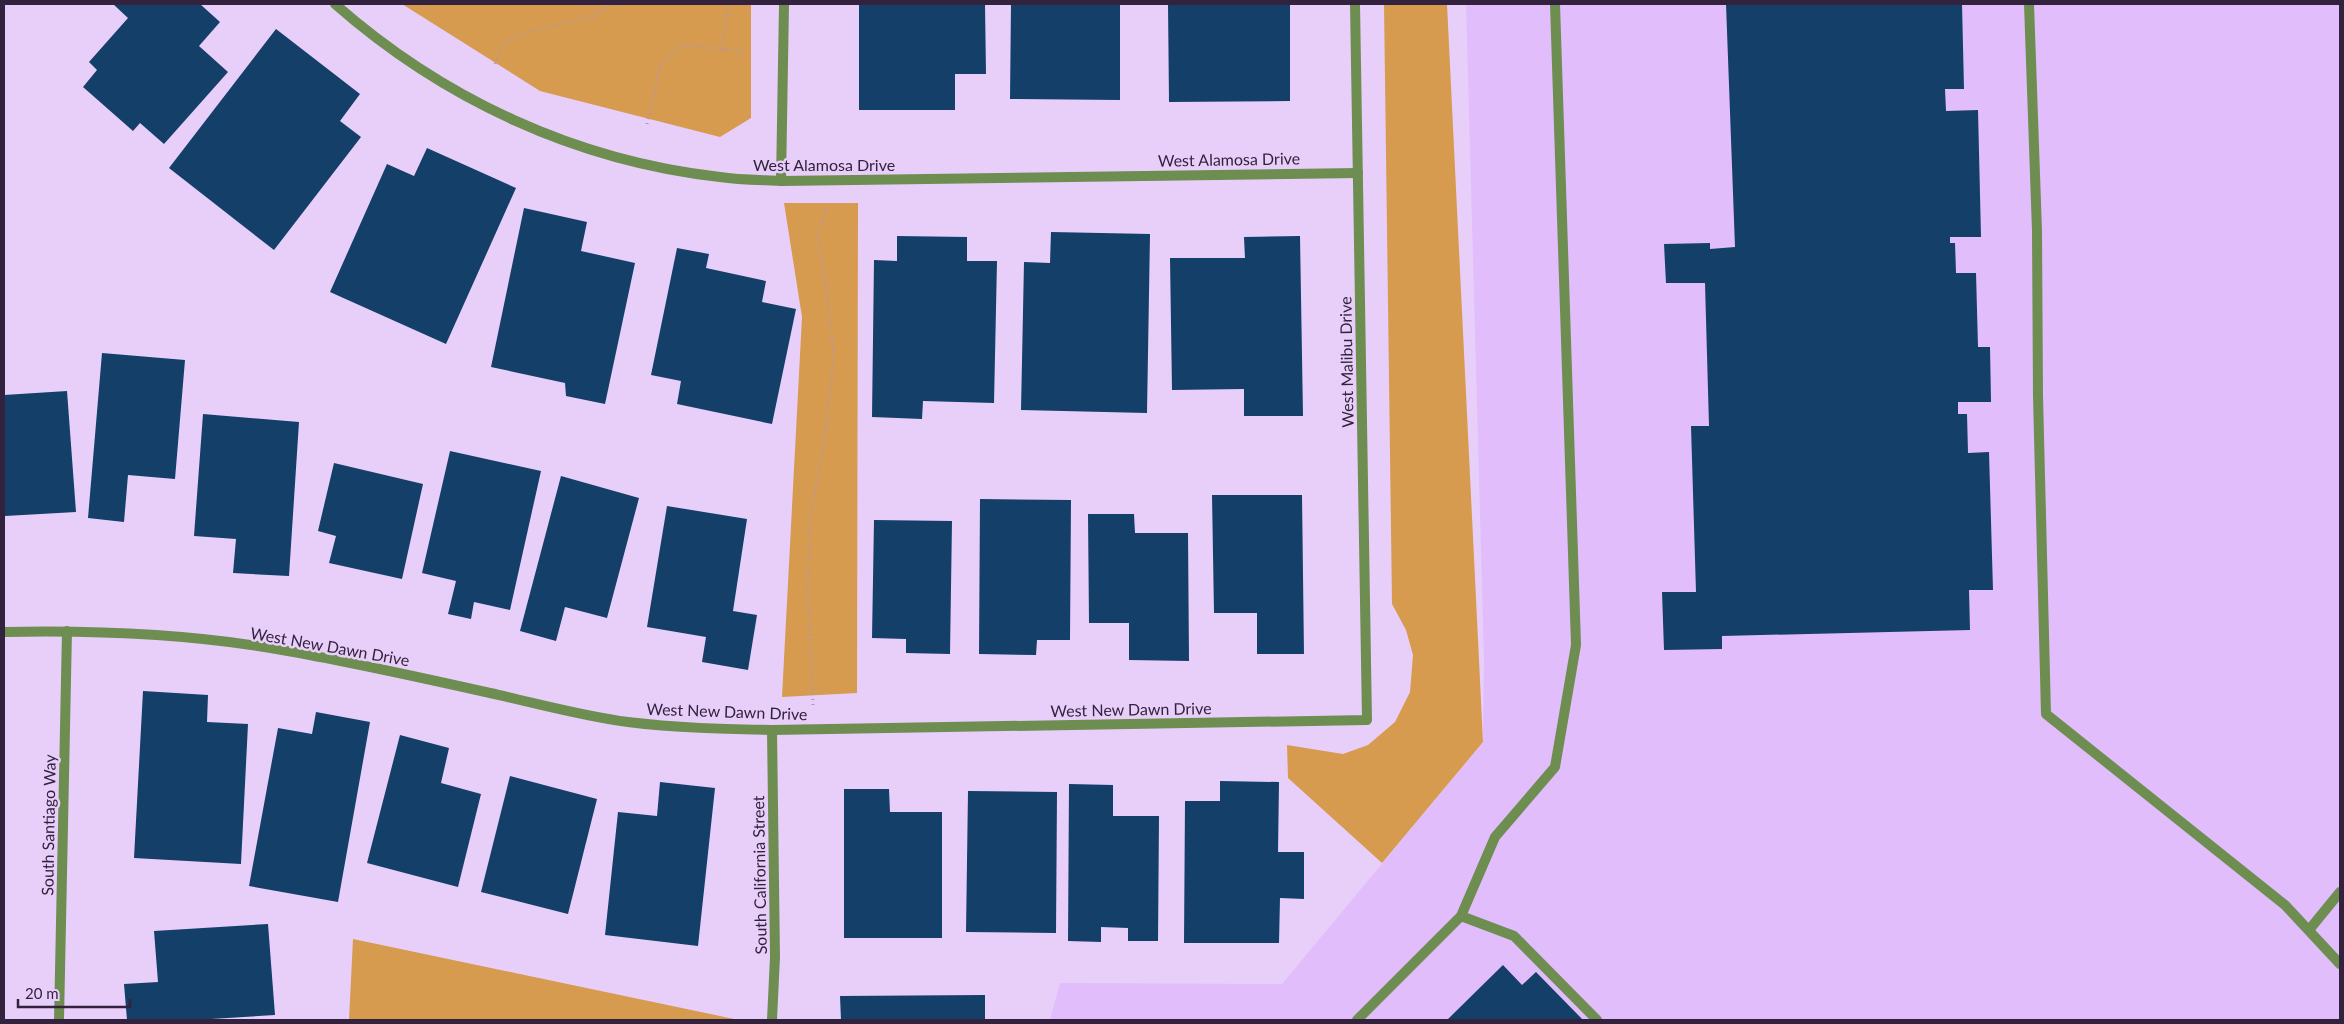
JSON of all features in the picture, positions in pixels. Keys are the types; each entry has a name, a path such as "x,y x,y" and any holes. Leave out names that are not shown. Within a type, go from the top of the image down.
{"street":[{"name":"West Alamosa Drive","path":"335,4 389,48 438,82 491,111 546,135 603,154 661,168 721,178 781,181 1358,173"},
{"path":"781,181 784,4"},
{"name":"West Malibu Drive","path":"1355,4 1367,720"},
{"path":"1357,1020 1461,916 1495,837 1555,767 1576,645 1555,4"},
{"path":"2029,4 2037,231 2038,396 2046,714 2285,905 2340,964"},
{"name":"West New Dawn Drive","path":"4,632 67,631 176,637 285,650 392,671 559,709 626,721 694,728 772,730 1367,720"},
{"name":"South Santiago Way","path":"59,1020 67,631"},
{"name":"South California Street","path":"772,730 775,957 772,1020"},
{"path":"2309,930 2340,892"},
{"path":"1461,916 1514,936 1597,1020"}],"path":[{"path":"496,64 503,45 523,33 592,18 610,4"},
{"path":"722,49 728,4"},
{"path":"647,124 661,65 682,45 745,52"},
{"path":"814,729 808,583 810,516 825,438 834,354 818,237 831,180"}],"shaded area":[{"path":"402,4 751,4 751,118 720,137 540,91"},
{"path":"1384,4 1447,4 1483,742 1382,863 1288,778 1287,745 1343,754 1368,745 1395,722 1410,692 1413,655 1406,630 1392,604"},
{"path":"1466,4 2340,4 2340,1020 1050,1020 1060,983 1282,984 1483,742 1484,659"},
{"path":"784,203 858,203 857,693 782,697 802,317"},
{"path":"353,939 739,1020 349,1020"}],"building":[{"path":"113,4 200,4 220,22 199,46 228,72 164,144 140,123 133,131 83,87 97,70 89,62 128,18"},
{"path":"859,4 985,4 986,74 955,74 955,110 859,110"},
{"path":"1011,4 1120,4 1120,100 1010,99"},
{"path":"1168,4 1290,4 1290,101 1169,102"},
{"path":"1726,4 1962,4 1964,89 1945,89 1946,111 1978,110 1981,237 1950,237 1950,243 1955,243 1956,273 1976,273 1978,347 1990,347 1991,402 1958,402 1958,414 1967,414 1968,453 1989,452 1993,590 1969,590 1970,630 1722,636 1722,649 1664,650 1662,592 1696,592 1691,426 1709,426 1705,283 1666,283 1664,244 1710,243 1710,249 1735,247"},
{"path":"276,29 360,94 340,121 361,137 274,250 169,168"},
{"path":"427,148 516,188 446,344 330,292 387,164 414,176"},
{"path":"524,208 587,222 581,251 635,263 605,404 566,396 565,383 491,367"},
{"path":"1051,232 1150,234 1147,413 1021,410 1024,262 1050,263"},
{"path":"897,236 967,237 967,261 997,261 994,403 923,401 922,419 872,417 874,260 897,261"},
{"path":"1300,236 1303,416 1244,416 1244,389 1172,390 1170,258 1245,258 1244,237"},
{"path":"677,248 709,254 706,268 766,281 762,302 796,309 772,424 677,404 681,381 651,375"},
{"path":"102,353 185,360 175,479 128,475 124,522 88,518"},
{"path":"67,391 76,512 5,516 4,395"},
{"path":"203,414 299,422 289,576 233,573 236,539 194,536"},
{"path":"450,451 541,471 510,610 474,602 471,619 448,614 456,581 422,573"},
{"path":"334,463 423,484 402,579 329,563 336,536 318,531"},
{"path":"561,476 639,498 607,618 565,607 556,641 520,631"},
{"path":"1212,495 1302,495 1304,654 1257,654 1257,613 1214,613"},
{"path":"980,499 1071,500 1070,640 1037,640 1036,655 979,654"},
{"path":"667,506 747,519 733,611 757,615 748,670 702,662 706,637 647,627"},
{"path":"1088,514 1134,514 1135,533 1188,533 1189,661 1129,660 1129,623 1089,623"},
{"path":"874,520 952,521 950,654 906,653 906,639 872,638"},
{"path":"143,691 208,695 207,722 248,724 241,864 134,858"},
{"path":"316,712 370,722 338,902 249,886 278,728 312,734"},
{"path":"400,735 449,748 441,783 481,794 458,887 367,863"},
{"path":"510,776 597,799 568,914 481,892"},
{"path":"1220,781 1279,782 1278,852 1304,852 1304,899 1280,898 1279,943 1184,943 1185,801 1220,801"},
{"path":"660,782 715,788 698,946 605,935 618,812 657,816"},
{"path":"1069,784 1113,785 1113,816 1159,816 1158,941 1128,941 1128,928 1101,927 1101,942 1068,941"},
{"path":"844,789 889,789 890,812 942,812 942,938 844,938"},
{"path":"968,791 1057,792 1056,933 966,932"},
{"path":"268,924 275,1015 195,1020 127,1020 124,984 158,982 154,931"},
{"path":"1503,965 1522,985 1536,972 1583,1020 1447,1020"},
{"path":"985,995 985,1020 841,1020 840,996"}]}
